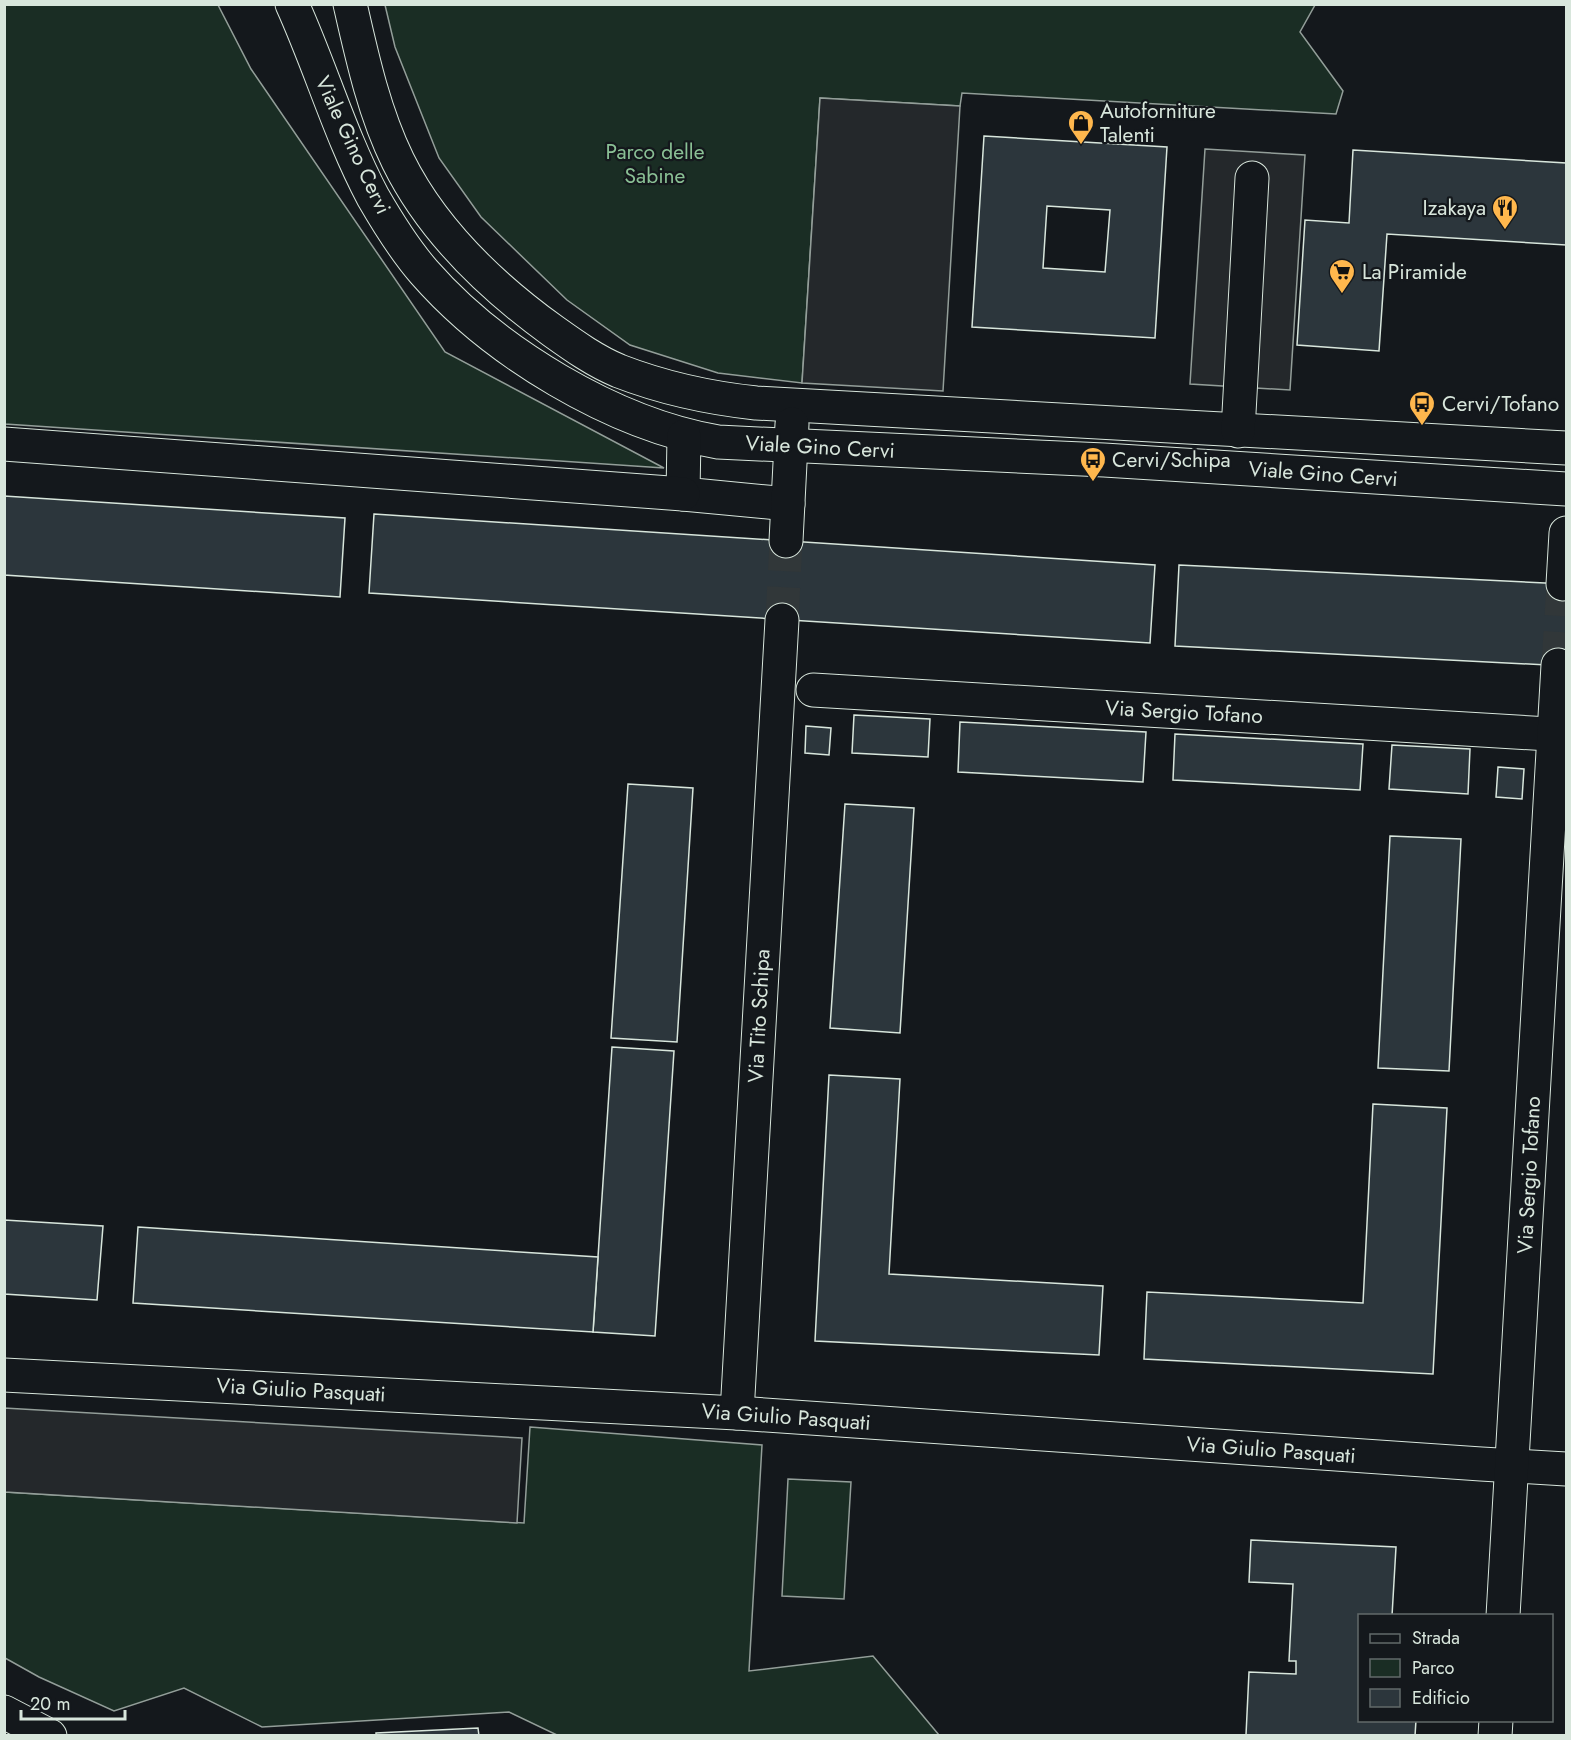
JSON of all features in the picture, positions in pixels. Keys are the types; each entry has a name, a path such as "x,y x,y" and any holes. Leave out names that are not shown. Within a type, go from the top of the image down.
{"street":[{"name":"Viale Gino Cervi","path":"292,4 333,108 366,183 392,229 424,273 494,337 540,369 609,408 655,427 684,436 718,442 1115,461 1566,489"},
{"name":"Viale Gino Cervi","path":"350,4 374,99 401,166 423,202 444,230 497,286 575,347 619,370 666,387 731,400 1238,431 1566,448"},
{"path":"1238,431 1252,178"},
{"path":"786,541 793,405"},
{"path":"683,494 684,436"},
{"path":"4,444 683,494 788,504"},
{"path":"1563,584 1566,533"},
{"name":"Via Tito Schipa","path":"737,1413 782,620"},
{"name":"Via Sergio Tofano","path":"1503,1614 1560,734 1558,665"},
{"name":"Via Sergio Tofano","path":"813,690 1560,734"},
{"name":"Via Giulio Pasquati","path":"4,1375 737,1413 1566,1468"},
{"path":"4,1712 50,1736"}],"green space":[{"path":"4,5 218,5 251,69 445,352 664,468 5,424"},
{"name":"Parco delle Sabine","path":"385,5 1315,5 1300,32 1343,91 1336,114 962,93 960,106 820,98 802,383 718,373 630,345 567,300 481,217 439,158 395,47"},
{"path":"530,1427 762,1445 749,1671 873,1656 939,1735 559,1736 509,1712 262,1727 184,1688 114,1711 39,1677 5,1658 5,1492 524,1523"},
{"path":"788,1479 851,1482 844,1599 782,1596"}],"shaded area":[{"path":"820,98 960,106 943,391 802,383"},
{"path":"1205,149 1305,155 1290,390 1190,384"},
{"path":"4,1408 522,1438 517,1523 5,1492"}],"building":[{"path":"984,136 1167,147 1155,338 972,327","holes":["1047,206 1110,210 1105,272 1043,268"]},
{"name":"La Piramide","path":"1353,150 1566,163 1566,245 1387,234 1379,351 1297,345 1305,220 1349,223"},
{"path":"4,496 345,518 340,597 4,575"},
{"path":"374,514 1155,565 1150,643 369,593"},
{"path":"1179,565 1566,584 1566,666 1175,646"},
{"path":"854,715 930,719 928,757 852,753"},
{"path":"960,722 1146,732 1143,782 958,772"},
{"path":"806,726 831,728 829,755 805,753"},
{"path":"1175,734 1363,744 1360,790 1173,780"},
{"path":"1392,745 1470,749 1468,794 1389,789"},
{"path":"1498,767 1524,769 1522,799 1496,797"},
{"path":"628,784 693,788 677,1042 611,1038"},
{"path":"845,804 914,808 900,1033 830,1028"},
{"path":"1390,836 1461,839 1449,1071 1378,1068"},
{"path":"612,1047 674,1051 655,1336 593,1332"},
{"path":"829,1075 900,1079 889,1274 1103,1286 1099,1355 815,1341"},
{"path":"1373,1104 1447,1108 1433,1374 1144,1359 1147,1292 1363,1303"},
{"path":"4,1220 103,1226 97,1300 4,1294"},
{"path":"138,1227 598,1257 593,1332 133,1303"},
{"path":"1251,1540 1396,1547 1392,1614 1358,1614 1358,1722 1416,1722 1415,1736 1246,1735 1249,1672 1296,1674 1296,1661 1289,1661 1293,1584 1249,1582"},
{"path":"478,1728 479,1736 376,1736 376,1733"}],"tunnel":[{"path":"782,620 786,541"},
{"path":"1558,665 1563,584"}],"place":[{"name":"Autoforniture Talenti","path":"1081,146"},
{"name":"Izakaya","path":"1505,231"},
{"name":"La Piramide","path":"1342,295"},
{"name":"Cervi/Tofano","path":"1422,427"},
{"name":"Cervi/Schipa","path":"1093,483"}]}
